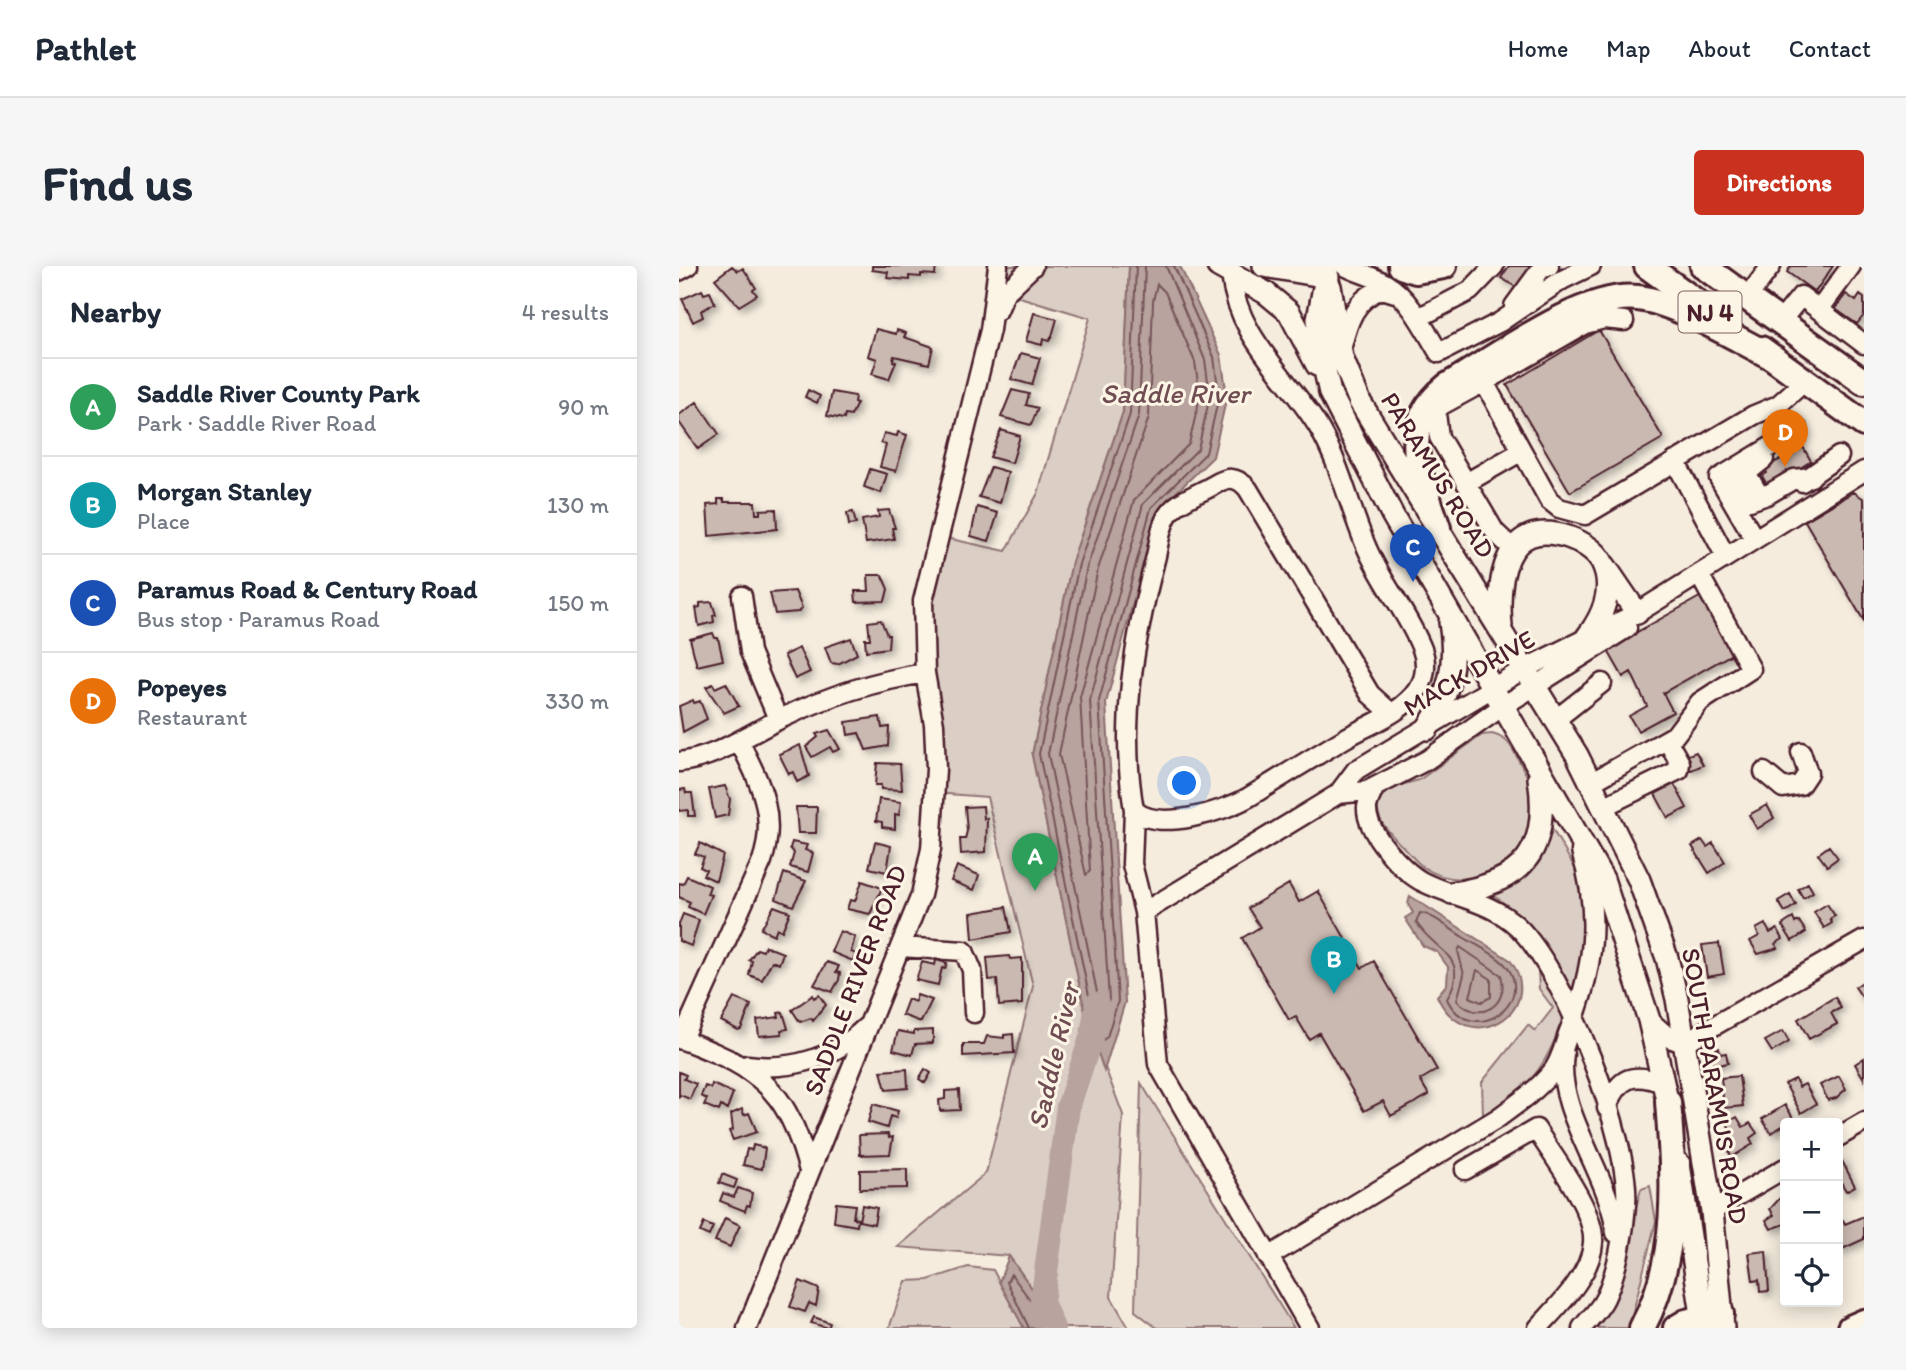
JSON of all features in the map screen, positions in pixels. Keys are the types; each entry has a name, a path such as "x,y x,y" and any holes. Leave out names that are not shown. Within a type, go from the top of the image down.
{"highway":[{"path":"1401,266 1416,271 1444,266"},
{"name":"NJ 4","path":"1647,266 1864,424"},
{"name":"NJ 4","path":"1703,266 1864,382"},
{"path":"1439,528 1419,469 1415,444 1418,422 1428,402 1447,386 1581,307 1609,298 1639,298 1666,306 1774,358"},
{"path":"1642,1328 1662,1280 1670,1246 1674,1209 1666,1092"},
{"path":"1677,1328 1713,1322"},
{"path":"1850,1328 1864,1322"}],"main road":[{"path":"1264,266 1334,270"},
{"path":"1224,270 1266,292 1289,312 1330,393"},
{"name":"PARAMUS ROAD","path":"1334,270 1341,349 1360,402 1536,688"},
{"name":"PARAMUS ROAD","path":"1334,270 1318,319 1321,353 1330,393 1393,516 1498,697"},
{"path":"1502,632 1499,600 1501,577 1513,549 1533,535 1551,533 1587,546 1602,561 1637,613"},
{"path":"1587,637 1602,618 1606,601 1607,581 1602,561"},
{"path":"1427,729 1444,703 1452,679 1453,639 1447,610"},
{"name":"SOUTH PARAMUS ROAD","path":"1536,688 1605,806 1639,880 1667,958 1712,1210 1713,1322"},
{"name":"SOUTH PARAMUS ROAD","path":"1498,697 1602,880 1649,1020 1713,1322"},
{"path":"1452,893 1484,888 1507,878 1528,860 1538,836 1543,803 1537,765"}],"street":[{"path":"679,271 688,266"},
{"name":"SADDLE RIVER ROAD","path":"747,1328 921,895 935,813 935,724 925,673 923,623 927,575 990,330 997,266"},
{"path":"990,330 1005,293 1033,266"},
{"path":"1418,318 1470,291 1494,266"},
{"path":"1500,322 1541,269 1549,266"},
{"path":"1334,270 1387,284 1418,318 1439,353 1500,322 1567,272 1591,266"},
{"path":"1819,310 1851,266"},
{"path":"1747,298 1764,268"},
{"path":"1134,810 1142,817 1152,819 1218,812 1409,702 1425,675 1422,650 1366,546 1331,450 1311,415 1254,342 1244,324 1224,270"},
{"path":"1341,349 1347,325 1361,301 1382,289 1400,296"},
{"path":"1780,322 1801,296 1864,344"},
{"path":"1513,549 1495,532 1439,438 1436,413 1440,406 1585,324 1604,319 1624,321"},
{"path":"1484,382 1549,500 1559,508 1585,515 1756,413 1778,405 1805,381"},
{"path":"1753,538 1719,478 1798,430"},
{"path":"1767,495 1758,493 1749,481 1749,471 1776,451 1779,441"},
{"path":"1466,483 1522,451"},
{"path":"1741,516 1811,477 1839,456"},
{"path":"1749,460 1736,482 1750,501 1767,495 1794,479 1811,477"},
{"path":"1675,461 1726,557"},
{"path":"1498,697 1536,688 1629,626 1637,613 1864,471"},
{"path":"1310,1328 1158,1064 1144,912 1132,864 1134,810 1128,752 1128,697 1142,609 1171,510 1221,480 1232,477 1241,481 1370,694 1391,713"},
{"path":"1592,782 1674,734 1697,705 1741,678 1752,666 1699,574"},
{"path":"742,596 750,652 778,719"},
{"name":"MACK DRIVE","path":"1338,794 1375,788 1427,760 1498,697 1524,669 1637,613"},
{"path":"679,762 714,754 778,719 816,702 881,680 925,673"},
{"path":"1555,720 1602,683"},
{"name":"MACK DRIVE","path":"1144,912 1338,794 1356,770 1427,729 1498,697"},
{"path":"1605,806 1679,770 1674,734"},
{"path":"739,741 766,799 769,834 762,861 681,1039 744,1065 776,1093 787,1111 809,1171"},
{"path":"1763,772 1783,788 1796,787 1808,773 1801,752"},
{"path":"1375,788 1367,808 1370,824 1379,840 1421,881 1490,906 1518,927 1534,947 1575,1017 1607,1108 1623,1164 1626,1204 1618,1252 1605,1299 1582,1328"},
{"path":"1268,1257 1452,1147 1531,1094 1553,1071 1575,1017 1591,967 1594,927 1590,880 1575,831"},
{"path":"1649,1020 1669,1038 1684,1043 1864,940"},
{"path":"900,947 964,951 972,970 974,1013"},
{"path":"744,1065 784,1067 811,1060 840,1048 870,1023"},
{"path":"1567,1037 1562,1070 1568,1099 1602,1178 1615,1219 1618,1252"},
{"path":"1607,1108 1613,1090 1629,1078 1643,1075 1666,1092"},
{"path":"1843,1134 1864,1122"},
{"path":"1465,1170 1537,1129 1592,1223 1594,1245 1584,1269 1538,1328"},
{"path":"1712,1210 1780,1171"}],"shaded area":[{"path":"998,266 1129,266 1123,412 1072,562 1032,755 1086,1017 1123,1115 1111,1297 1129,1328 1060,1328 1009,1256 898,1247 986,1173 1033,986 987,797 935,793 925,673 937,536 1006,551 1038,493 1090,318 1006,293"},
{"path":"1492,734 1509,744 1531,784 1536,807 1533,827 1525,845 1497,870 1479,877 1460,879 1441,876 1420,865 1384,826 1378,814 1382,790 1419,780 1482,735"},
{"path":"1551,827 1579,875 1590,923 1574,994 1571,994 1526,924 1502,901 1487,893 1542,845"},
{"path":"1538,969 1566,1015 1550,1051 1535,1074 1515,1093 1483,1116 1482,1082 1528,1025 1535,1031 1553,1008 1539,989"},
{"path":"1141,1083 1294,1328 1157,1328 1135,1311"},
{"path":"1650,1186 1656,1221 1629,1328 1596,1328 1606,1316 1641,1189"},
{"path":"968,1267 993,1270 1024,1328 889,1328 906,1281 928,1280"}],"water":[{"name":"Saddle River","path":"1129,266 1180,266 1221,355 1227,396 1213,457 1158,510 1106,703 1125,1002 1104,1071 1086,1017 1032,755 1072,562 1123,412"},
{"path":"1410,896 1510,960 1519,979 1519,996 1512,1011 1499,1022 1484,1027 1467,1025 1450,1015 1437,996 1447,984 1448,967 1437,952 1423,946 1405,918 1413,913 1408,904"},
{"path":"1009,1256 1060,1328 1024,1328 999,1282"}],"building":[{"path":"732,266 738,271 743,268 756,288 753,290 757,295 739,306 715,279"},
{"path":"872,266 936,266 935,275 909,276 909,280 887,278 888,272 872,270"},
{"path":"1509,266 1536,266 1521,290 1501,278"},
{"path":"1791,266 1833,266 1815,292 1787,272"},
{"path":"702,290 704,294 710,292 715,303 701,311 703,317 693,322 682,299"},
{"path":"1846,294 1856,301 1860,295 1864,298 1864,315 1857,324 1835,309"},
{"path":"1034,313 1057,319 1052,336 1049,341 1043,339 1042,345 1026,341"},
{"path":"876,329 896,334 897,330 906,333 904,337 933,347 929,364 894,356 893,361 896,362 889,379 872,374 877,359 868,356"},
{"path":"1599,330 1663,438 1570,492 1507,385"},
{"path":"1021,353 1040,358 1032,385 1011,379"},
{"path":"808,390 820,396 817,403 805,397"},
{"path":"1012,390 1029,394 1026,405 1038,408 1031,425 1001,417"},
{"path":"832,392 855,396 854,402 857,403 851,416 845,415 844,419 827,416"},
{"path":"697,402 719,434 698,449 679,422 679,415"},
{"path":"1001,430 1020,436 1012,463 990,457"},
{"path":"898,432 907,435 896,471 880,467 886,445 881,443 884,433 897,436"},
{"path":"1803,447 1811,461 1769,488 1762,476 1767,473 1764,468"},
{"path":"991,467 1008,472 1000,503 979,497"},
{"path":"870,469 887,474 881,493 864,487"},
{"path":"1854,492 1864,499 1864,621 1805,521"},
{"path":"718,499 724,499 724,502 755,502 756,514 760,514 760,510 776,509 777,529 709,536 707,505 718,504"},
{"path":"977,507 998,513 989,541 971,536"},
{"path":"889,510 895,528 892,528 894,539 866,543 862,520 879,517 878,511"},
{"path":"853,512 856,524 849,525 847,513"},
{"path":"868,575 882,575 888,589 885,601 856,602 855,591 869,591"},
{"path":"795,591 802,608 798,612 775,614 770,593"},
{"path":"1705,594 1737,651 1663,693 1673,712 1638,731 1629,716 1647,706 1631,672 1623,677 1607,649"},
{"path":"712,602 716,615 713,616 714,622 699,626 696,608 700,607 700,603"},
{"path":"881,620 889,635 888,648 866,651 865,639 870,639 868,622"},
{"path":"713,633 715,638 718,638 723,660 697,666 690,639"},
{"path":"851,638 857,654 838,664 831,663 825,647"},
{"path":"799,648 810,672 795,679 784,655"},
{"path":"726,683 739,706 724,713 706,687 713,684 715,688"},
{"path":"693,700 694,703 700,701 707,719 683,732 679,706"},
{"path":"880,717 882,728 889,727 888,746 866,750 859,733 848,735 846,722"},
{"path":"829,730 840,749 833,752 830,747 812,757 806,747 818,737 816,734"},
{"path":"800,745 809,776 797,782 793,772 789,774 779,754"},
{"path":"1696,752 1703,765 1689,771 1683,757"},
{"path":"877,763 900,764 902,790 881,789 881,785 875,785"},
{"path":"1674,784 1687,808 1668,818 1655,794"},
{"path":"725,786 730,799 728,815 715,818 709,789"},
{"path":"685,789 686,793 692,793 695,816 688,816 688,810 679,811 679,790"},
{"path":"879,799 901,802 899,815 895,814 895,829 882,827 882,822 876,821"},
{"path":"1767,805 1774,818 1757,829 1749,815"},
{"path":"983,806 984,819 987,818 986,852 961,854 960,839 965,839 967,831 965,807"},
{"path":"796,807 817,807 816,833 798,833"},
{"path":"1702,840 1707,847 1713,843 1725,862 1709,873 1692,846"},
{"path":"792,842 807,845 805,850 813,853 808,872 790,867 794,853 790,848"},
{"path":"875,842 891,846 887,872 869,868"},
{"path":"700,843 723,855 716,881 703,875 706,870 700,867 704,857 695,854"},
{"path":"1829,846 1838,858 1827,866 1818,854"},
{"path":"957,866 979,875 974,890 951,881"},
{"path":"784,873 806,881 793,906 776,899"},
{"path":"687,876 710,886 707,894 711,895 703,914 688,907 690,902 679,897 679,883 683,884"},
{"path":"862,881 882,888 870,914 847,909 850,900 855,901"},
{"path":"1808,883 1813,892 1803,898 1798,889"},
{"path":"1289,884 1299,902 1318,891 1362,968 1374,961 1437,1070 1420,1080 1429,1095 1391,1116 1383,1101 1364,1111 1319,1033 1309,1039 1296,1017 1289,1020 1242,938 1260,927 1248,908"},
{"path":"1790,894 1796,905 1785,912 1778,901"},
{"path":"1827,904 1835,916 1830,919 1832,923 1824,928 1814,912"},
{"path":"774,906 790,912 782,931 777,928 774,935 761,929"},
{"path":"1006,907 1011,932 973,939 971,913"},
{"path":"683,914 699,920 691,946 679,941 679,924"},
{"path":"1793,918 1795,923 1799,921 1806,932 1792,941 1782,925"},
{"path":"1765,924 1770,933 1777,929 1783,939 1775,944 1778,948 1758,954 1750,941 1759,936 1756,929"},
{"path":"840,931 855,937 851,952 856,954 853,961 831,952"},
{"path":"1719,943 1724,974 1707,977 1702,945"},
{"path":"765,946 783,953 779,964 772,961 762,980 749,975 752,961 749,960 757,949 763,951"},
{"path":"1009,956 1010,959 1022,958 1022,1004 999,1006 997,979 989,980 987,958"},
{"path":"936,960 947,963 945,969 942,968 938,985 916,980 922,962 935,965"},
{"path":"827,962 839,966 836,972 840,973 839,980 832,992 814,985"},
{"path":"1864,981 1864,1000 1855,987"},
{"path":"813,995 814,998 819,995 826,1005 813,1021 811,1018 800,1022 792,1010"},
{"path":"917,995 932,1000 921,1022 902,1015 908,999 915,1002"},
{"path":"1835,997 1841,1008 1831,1013 1837,1024 1809,1039 1798,1019"},
{"path":"734,998 751,1005 741,1029 738,1030 721,1021"},
{"path":"783,1012 788,1029 781,1030 782,1034 759,1036 757,1020 779,1017 778,1013"},
{"path":"933,1030 933,1043 915,1044 912,1055 893,1050 898,1031 914,1034 914,1031"},
{"path":"1783,1031 1789,1042 1772,1052 1765,1041"},
{"path":"1013,1034 1014,1053 963,1056 963,1044 984,1044 987,1036 1004,1038 1004,1035"},
{"path":"1719,1048 1720,1054 1726,1053 1728,1063 1713,1066 1711,1049"},
{"path":"1864,1058 1864,1079 1855,1064"},
{"path":"907,1069 908,1088 886,1090 881,1071"},
{"path":"925,1069 931,1073 925,1083 919,1079"},
{"path":"679,1072 686,1075 684,1079 696,1084 690,1099 680,1095 679,1098"},
{"path":"1739,1076 1743,1106 1724,1108 1721,1078"},
{"path":"1839,1076 1846,1089 1836,1098 1828,1100 1820,1085"},
{"path":"1795,1079 1799,1087 1805,1084 1816,1104 1801,1113 1785,1084"},
{"path":"712,1084 733,1093 727,1109 721,1106 719,1111 704,1105 707,1099 701,1096 705,1086 711,1088"},
{"path":"959,1090 960,1110 940,1111 939,1100 945,1099 945,1091"},
{"path":"873,1104 898,1111 896,1118 890,1116 887,1128 868,1122"},
{"path":"1785,1105 1793,1118 1780,1118 1780,1128 1771,1133 1762,1119"},
{"path":"742,1109 744,1115 749,1113 757,1132 733,1140 729,1131 733,1130 731,1114"},
{"path":"1737,1117 1743,1127 1750,1123 1757,1133 1750,1138 1753,1144 1732,1157 1723,1143 1733,1136 1727,1123"},
{"path":"888,1134 889,1138 893,1137 890,1154 860,1155 859,1135"},
{"path":"753,1145 765,1148 762,1169 743,1165 747,1149 752,1150"},
{"path":"1843,1163 1855,1186 1846,1191 1843,1186"},
{"path":"907,1169 907,1188 860,1189 860,1170"},
{"path":"722,1174 737,1180 734,1188 719,1183"},
{"path":"738,1188 752,1193 750,1206 747,1205 745,1211 720,1201 723,1193 734,1197"},
{"path":"1780,1198 1780,1226 1771,1229 1766,1220 1774,1215 1770,1209"},
{"path":"836,1203 855,1205 853,1218 858,1219 857,1226 834,1222"},
{"path":"862,1205 877,1208 874,1224 859,1221"},
{"path":"1864,1216 1864,1239 1843,1249 1843,1220 1845,1224"},
{"path":"725,1218 740,1225 730,1247 715,1241"},
{"path":"704,1223 713,1227 709,1236 700,1232"},
{"path":"1766,1251 1769,1291 1760,1292 1759,1280 1753,1281 1749,1253"},
{"path":"800,1281 819,1289 816,1306 809,1303 805,1312 790,1307"},
{"path":"814,1317 830,1323 828,1328 811,1323"}],"waterway":[{"name":"Saddle River","path":"1053,1328 1042,1302 1068,1107 1092,1035 1097,1004"}],"place":[{"name":"Popeyes","path":"1785,467"},
{"name":"Paramus Road & Century Road","path":"1413,582"},
{"name":"Saddle River County Park","path":"1035,891"},
{"name":"Morgan Stanley","path":"1334,994"}]}
